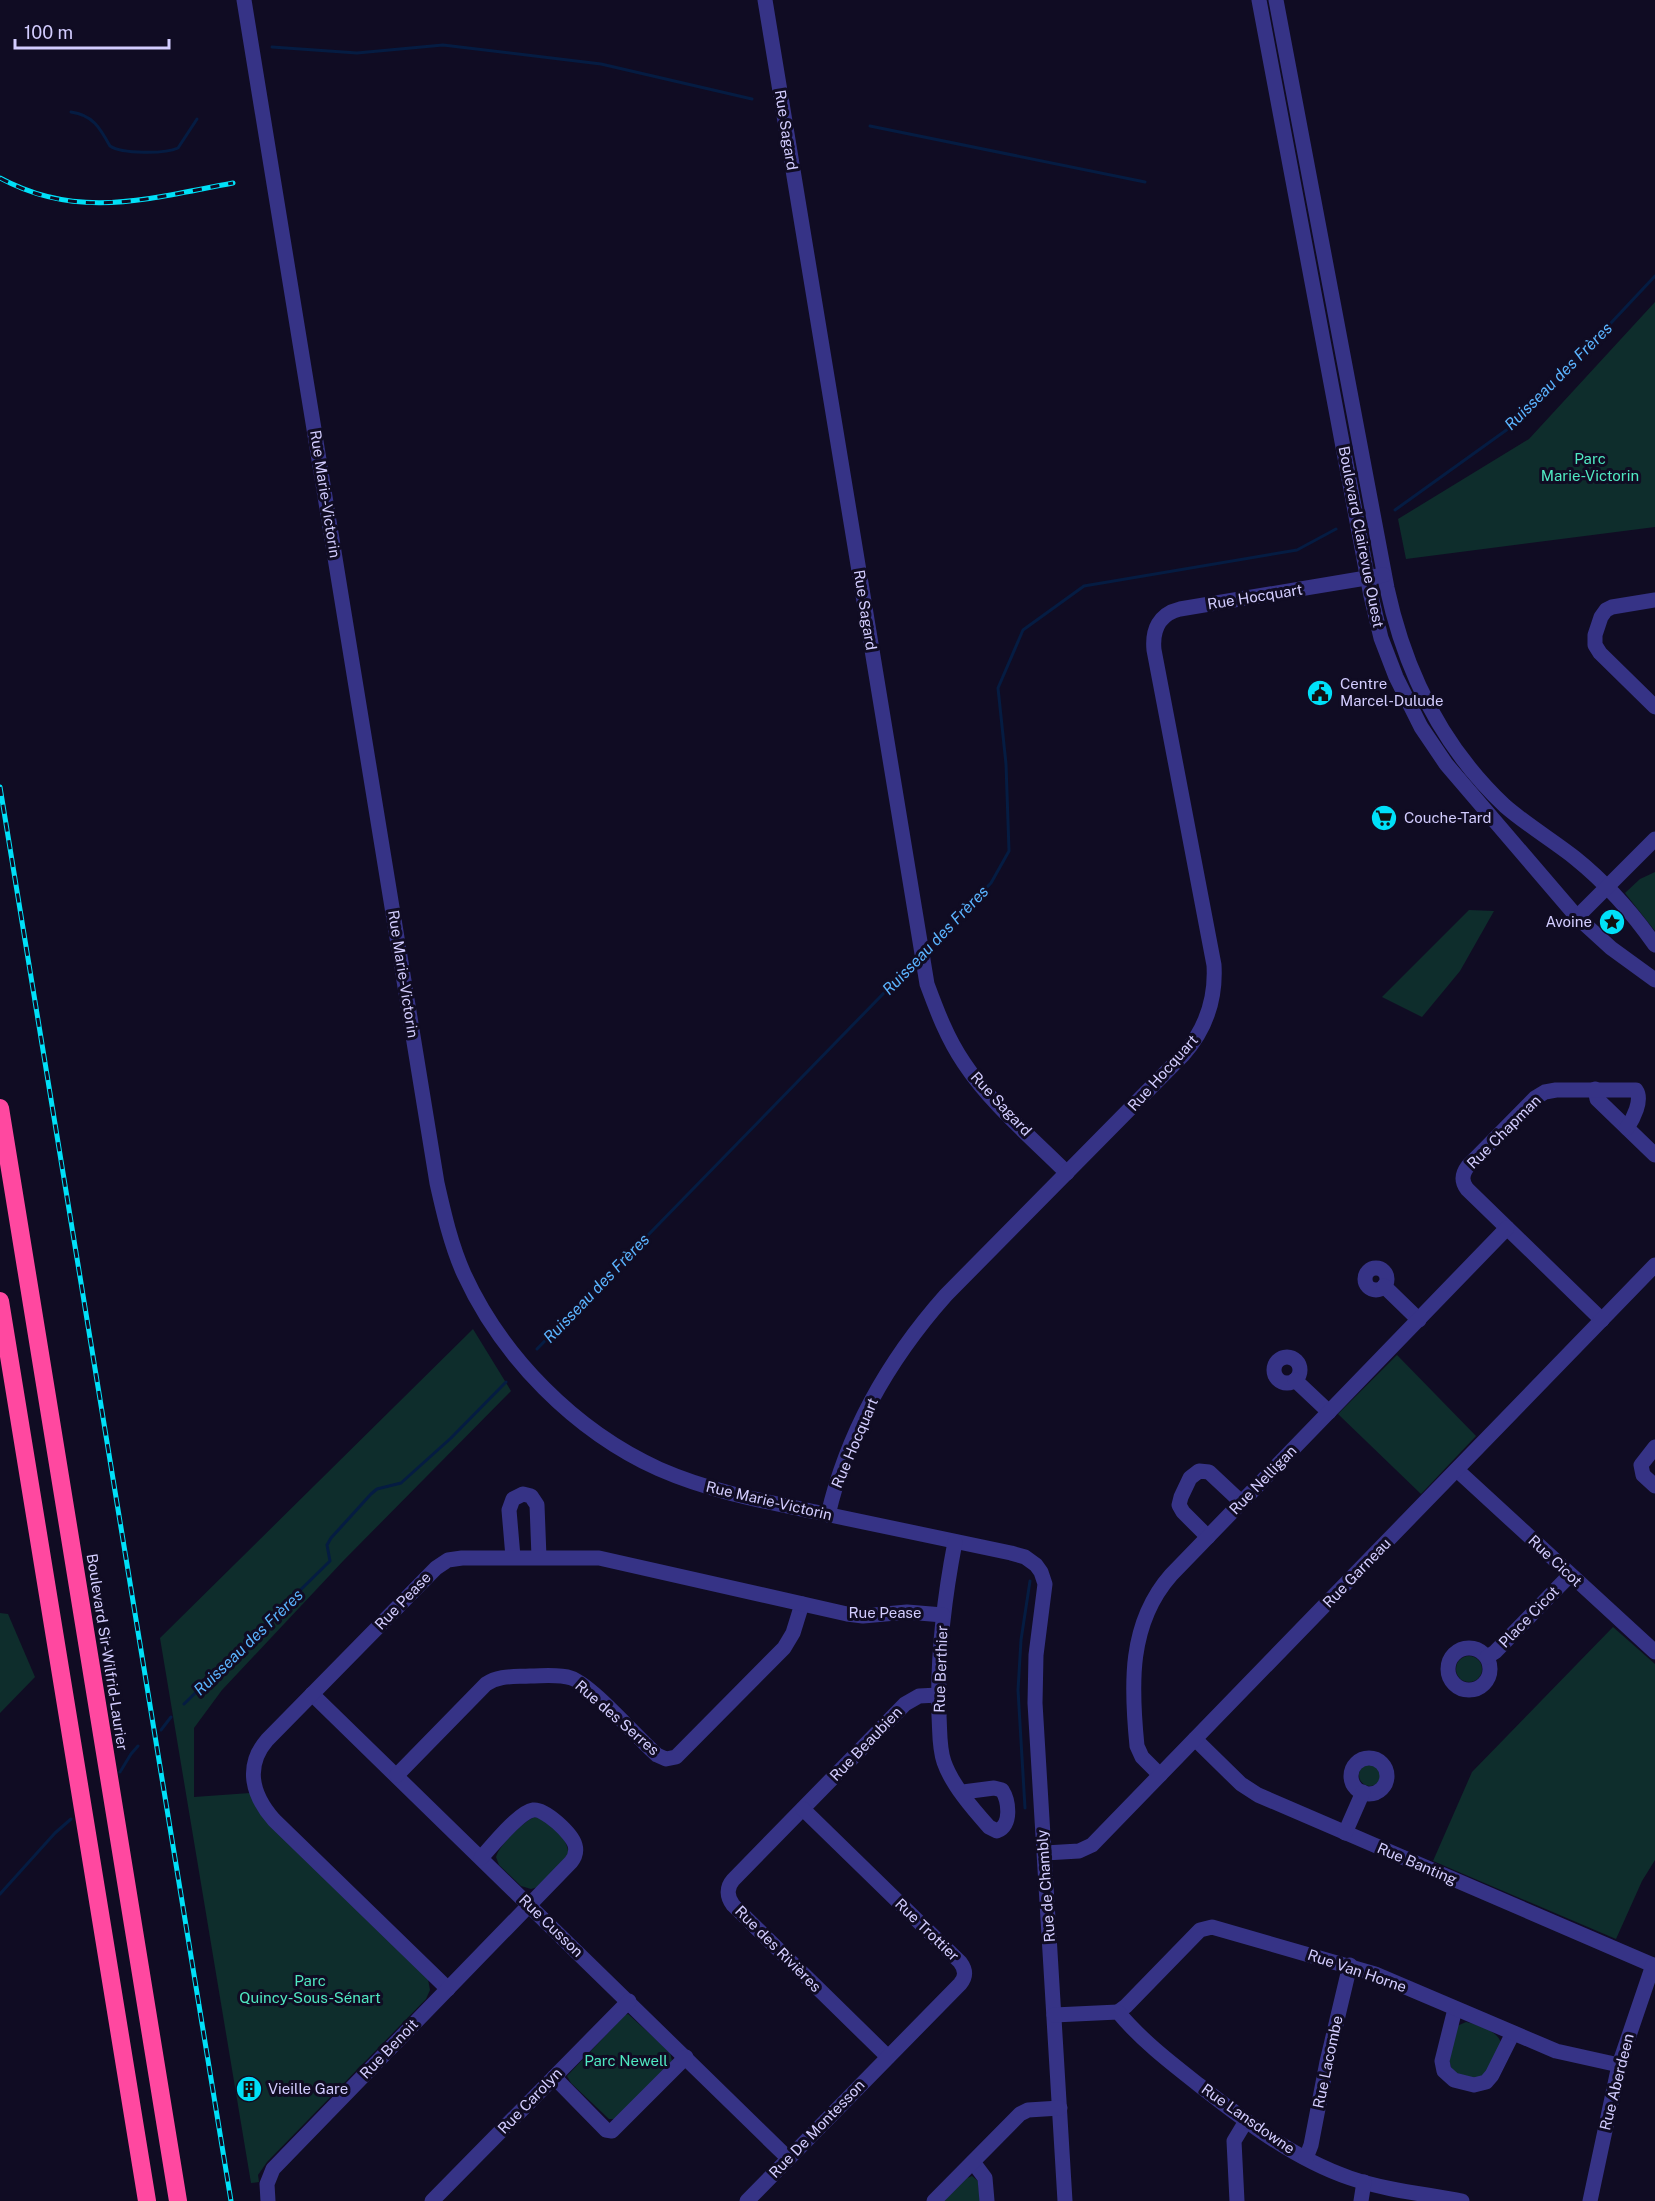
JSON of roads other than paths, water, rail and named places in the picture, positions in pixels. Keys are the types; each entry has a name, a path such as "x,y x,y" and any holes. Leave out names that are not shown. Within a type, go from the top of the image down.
{"highway":[{"name":"Boulevard Sir-Wilfrid-Laurier","path":"0,1108 178,2201"},
{"path":"0,1301 147,2201"}],"street":[{"name":"Rue Marie-Victorin","path":"244,0 437,1183 456,1253 479,1301 513,1352 567,1409 612,1442 658,1468 706,1487 757,1500 1021,1556 1033,1562 1041,1572"},
{"name":"Rue Sagard","path":"765,0 927,984 942,1023 964,1062 987,1092 1067,1173"},
{"name":"Boulevard Clairevue Ouest","path":"1258,0 1367,578 1390,664 1413,712 1436,751 1479,804 1577,917 1611,948 1655,980"},
{"name":"Boulevard Clairevue Ouest","path":"1276,0 1384,575 1395,621 1412,671 1433,715 1452,745 1478,778 1505,806 1573,856 1607,887 1635,917 1655,945"},
{"path":"1275,86 1292,83"},
{"path":"1334,398 1350,394"},
{"name":"Rue Hocquart","path":"828,1515 835,1488 865,1414 887,1372 921,1324 946,1295 1188,1049 1202,1029 1213,998 1213,956 1154,651 1156,626 1164,616 1180,609 1384,575"},
{"path":"1655,600 1609,608 1601,617 1594,639 1600,653 1655,707"},
{"path":"1436,751 1452,745"},
{"path":"1577,917 1655,839"},
{"path":"1595,1089 1597,1100 1655,1155"},
{"name":"Rue Chapman","path":"1602,1320 1465,1187 1463,1179 1465,1170 1541,1094 1556,1090 1632,1089 1637,1091 1639,1098 1627,1128"},
{"name":"Rue Nelligan","path":"1160,1775 1142,1757 1137,1746 1133,1674 1137,1641 1147,1610 1160,1588 1507,1228"},
{"name":"Rue Garneau","path":"1045,1853 1079,1851 1089,1847 1655,1265"},
{"path":"1384,1286 1419,1320"},
{"path":"1295,1380 1329,1412"},
{"path":"1655,1447 1643,1461 1641,1468 1643,1475 1655,1486"},
{"name":"Rue Cicot","path":"1457,1470 1655,1652"},
{"path":"1208,1537 1179,1505 1180,1497 1192,1475 1198,1471 1209,1472 1241,1502"},
{"path":"513,1557 508,1510 513,1499 523,1494 531,1496 537,1505 539,1557"},
{"name":"Rue Berthier","path":"956,1542 943,1615 938,1695 942,1755 950,1774 963,1792"},
{"name":"Rue Pease","path":"448,1989 274,1820 264,1809 257,1796 253,1780 253,1770 260,1749 440,1565 458,1558 599,1558 858,1616 894,1612 943,1615"},
{"name":"Rue de Chambly","path":"1041,1572 1046,1589 1036,1655 1035,1703 1065,2201"},
{"name":"Place Cicot","path":"1487,1657 1495,1652 1570,1575"},
{"name":"Rue des Serres","path":"397,1775 486,1684 498,1678 509,1677 563,1676 575,1680 657,1755 666,1759 676,1757 784,1648 793,1633 802,1604"},
{"name":"Rue Cusson","path":"312,1694 788,2158"},
{"name":"Rue Beaubien","path":"803,1809 909,1701 919,1696 938,1695"},
{"name":"Rue Banting","path":"1195,1739 1252,1792 1654,1966"},
{"path":"1345,1833 1363,1792"},
{"name":"Rue Trottier","path":"803,1809 963,1967 964,1976 960,1984 888,2057"},
{"name":"Rue des Rivières","path":"803,1809 733,1880 728,1888 729,1897 733,1905 888,2057"},
{"name":"Rue Benoit","path":"268,2201 267,2184 273,2169 571,1863 576,1854 576,1848 573,1840 548,1815 537,1810 526,1813 481,1858"},
{"name":"Rue Van Horne","path":"1118,2012 1198,1932 1206,1927 1218,1928 1375,1974 1563,2054 1619,2065"},
{"name":"Rue Lacombe","path":"1306,2158 1311,2145 1327,2062 1350,1965"},
{"name":"Rue Aberdeen","path":"1590,2201 1619,2065 1654,1966"},
{"name":"Rue Carolyn","path":"432,2201 628,2001"},
{"path":"1455,2009 1442,2061 1444,2071 1454,2080 1474,2085 1486,2082 1492,2075 1513,2033"},
{"path":"1054,2015 1118,2012"},
{"name":"Rue Lansdowne","path":"1118,2012 1158,2052 1246,2121 1306,2158 1334,2172 1403,2195 1461,2201"},
{"path":"554,2077 606,2130 612,2131 686,2057"},
{"name":"Rue De Montesson","path":"747,2201 888,2057"},
{"path":"934,2201 1023,2113 1059,2108"},
{"path":"1237,2201 1234,2141 1246,2121"},
{"path":"973,2162 985,2178 987,2201"},
{"path":"1361,2201 1364,2182"}],"waterway":[{"path":"272,47 357,53 443,45 601,64 752,99"},
{"path":"71,112 90,119 99,128 110,146 133,152 178,148 197,119"},
{"path":"870,126 1145,182"},
{"name":"Ruisseau des Frères","path":"1395,510 1519,421 1655,276"},
{"name":"Ruisseau des Frères","path":"927,949 991,883 1009,851 1006,764 998,688 1023,630 1084,586 1297,550 1336,529"},
{"name":"Ruisseau des Frères","path":"537,1349 918,958"},
{"name":"Ruisseau des Frères","path":"184,1704 330,1561 327,1545 331,1538 371,1494 377,1489 401,1483 451,1438 506,1382"},
{"path":"1025,1808 1018,1690 1021,1640 1030,1581"},
{"name":"Ruisseau des Frères","path":"161,1730 171,1717"},
{"name":"Ruisseau des Frères","path":"120,1772 138,1746"},
{"name":"Ruisseau des Frères","path":"0,1894 55,1833 71,1819"}],"railway":[{"path":"0,178 29,191 58,199 87,202 144,199 233,183"},
{"path":"0,787 231,2201"}],"place":[{"name":"Centre Marcel-Dulude","path":"1320,693"},
{"name":"Couche-Tard","path":"1384,818"},
{"name":"Avoine","path":"1612,922"},
{"name":"Vieille Gare","path":"249,2089"}],"park label":[{"name":"Parc Marie-Victorin","path":"1590,468"},
{"name":"Parc Quincy-Sous-Sénart","path":"310,1990"},
{"name":"Parc Newell","path":"626,2061"}]}
